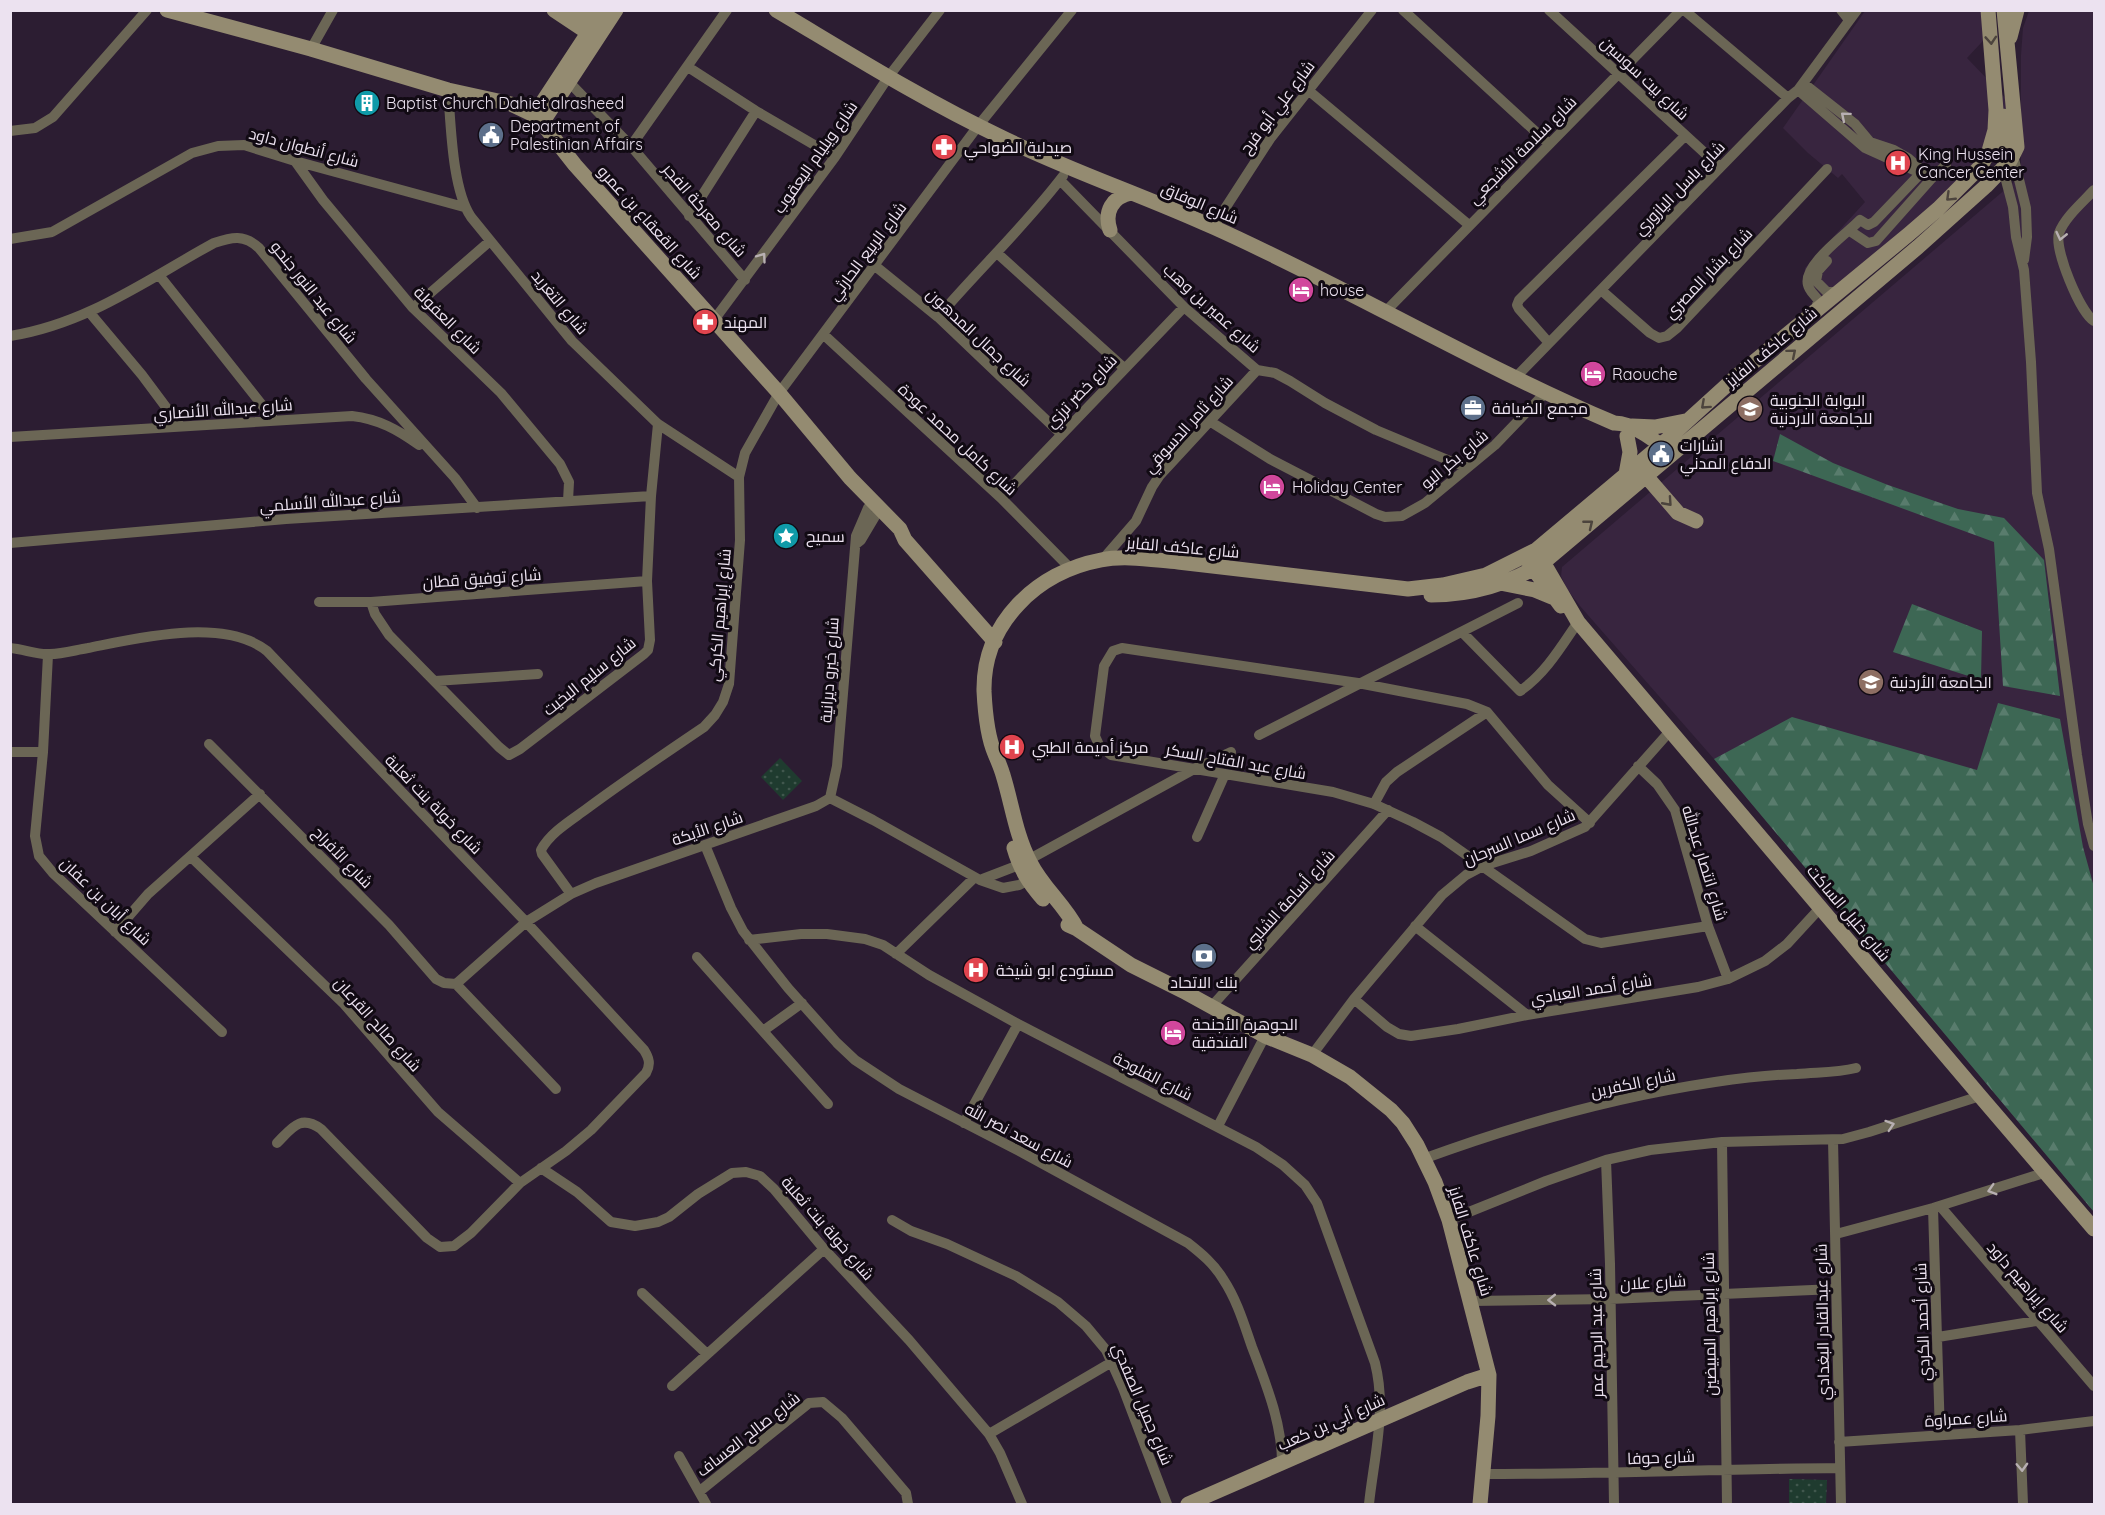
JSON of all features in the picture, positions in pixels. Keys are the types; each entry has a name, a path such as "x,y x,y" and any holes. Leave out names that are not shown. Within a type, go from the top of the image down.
{"main road":[{"name":"شارع القعقاع بن عمرو","path":"167,10 311,48 448,90 511,104 538,119 575,165 779,393 895,534 906,540 995,642"},
{"path":"554,10 597,26"},
{"path":"576,10 597,26"},
{"path":"538,119 597,26 616,10"},
{"name":"شارع الوفاق","path":"776,10 1064,174 1131,194 1213,227 1514,379 1623,428 1662,453"},
{"name":"شارع عاكف الفايز","path":"1408,589 1420,594 1451,595 1480,589 1500,583 1534,559 1646,476 1688,421 1738,375 1841,292 1938,209 1981,166 1989,151 1995,130 1996,110 1988,10"},
{"path":"2004,10 2017,147 2007,163"},
{"path":"2009,58 2010,38 2017,10"},
{"path":"538,119 568,81 597,26"},
{"path":"1993,70 2000,87 2007,163"},
{"name":"شارع عاكف الفايز","path":"1480,1504 1489,1376 1449,1220 1435,1182 1403,1123 1392,1110 1350,1077 1312,1055 1265,1036 1184,991 1131,965 1068,925 1032,878 1024,863 994,777 992,766 994,754 984,694 986,668 995,642 1012,611 1044,581 1070,568 1104,560 1140,559 1178,562 1408,589 1467,580 1534,559 1626,474 1662,453 1876,284 1986,186 2007,163"},
{"path":"1110,230 1107,216 1109,209 1118,198 1131,194"},
{"path":"1626,474 1630,452 1623,428 1655,427 1688,421"},
{"path":"1646,476 1678,513 1696,520"},
{"name":"شارع خليل الساكت","path":"1534,559 1554,598 1577,621"},
{"name":"شارع خليل الساكت","path":"1534,559 1577,621 2094,1229"},
{"path":"1500,583 1535,590 1554,598"},
{"name":"شارع أبي بن كعب","path":"1188,1504 1467,1382 1489,1376"}],"street":[{"path":"10,131 35,128 53,117 147,10"},
{"path":"311,48 333,10"},
{"path":"631,146 727,10"},
{"path":"923,10 936,15"},
{"name":"شارع الربيع الحارثي","path":"779,393 978,126 1072,10"},
{"name":"شارع علي أبو فرح","path":"1213,227 1270,139 1372,10"},
{"path":"1403,10 1549,144"},
{"name":"شارع بيت سوسين","path":"1549,10 1720,167"},
{"path":"1683,10 1788,99"},
{"name":"شارع سلامة الأشجعي","path":"1385,312 1683,10"},
{"path":"1841,10 1849,20"},
{"name":"شارع باسل اليازوري","path":"1514,379 1801,87 1857,10"},
{"name":"شارع ويليام اليعقوب","path":"714,320 835,157 889,76 936,15"},
{"path":"688,67 756,111 835,157"},
{"name":"شارع معركة الفجر","path":"568,81 631,146 745,280"},
{"path":"1801,87 1865,148 1926,175"},
{"name":"شارع التغريد","path":"448,90 457,180 464,207 572,341 658,424 739,477"},
{"path":"1308,90 1469,225"},
{"path":"689,216 756,111"},
{"path":"1549,343 1519,309 1517,305 1519,300 1685,136"},
{"name":"شارع أنطوان داود","path":"10,239 52,232 166,166 192,153 218,146 244,145 464,207"},
{"name":"شارع العفولة","path":"295,161 323,200 413,308 501,393 560,464 569,482 568,501"},
{"path":"2007,163 2026,208 2027,237 2024,270"},
{"path":"2007,163 2016,237 2024,270 2037,493 2049,549 2071,714 2094,846"},
{"path":"1841,292 1831,293 1824,290 1818,285 1816,276 1845,241 1850,231 1860,220 1868,225 1874,222 1926,175 1946,165"},
{"name":"شارع بشار المصري","path":"1601,290 1650,333 1659,338 1667,336 1827,169"},
{"path":"938,317 997,253 1064,174"},
{"name":"شارع عمير بن وهب","path":"1064,174 1110,230 1184,307 1257,370 1275,373 1376,430 1467,468"},
{"path":"1850,231 1864,241 1876,242 1926,175"},
{"path":"2094,190 2062,227 2058,242 2064,264 2085,313 2094,321"},
{"path":"1816,312 1818,300 1809,287 1807,278 1809,273 1840,237 1850,231"},
{"name":"شارع عبد النور جنحو","path":"10,336 42,330 90,313 214,243 240,237 252,242 331,338 455,478 477,508"},
{"path":"413,308 490,241"},
{"path":"997,253 1124,368"},
{"name":"شارع جمال المدهون","path":"874,265 938,317 1060,434"},
{"path":"159,276 274,420"},
{"name":"شارع خضر ترزي","path":"1001,498 1184,307"},
{"path":"90,313 142,375 180,426"},
{"name":"شارع كامل محمد عودة","path":"822,334 1001,498 1070,568"},
{"name":"شارع ثامر الدسوقي","path":"1104,560 1136,521 1160,475 1257,370"},
{"name":"شارع إبراهيم الكركي","path":"571,894 543,856 541,850 544,844 562,827 603,796 704,727 723,702 731,667 738,589 739,477 745,453 779,393"},
{"name":"شارع بكر البو","path":"1211,422 1270,459 1376,514 1393,517 1410,512 1438,493 1495,445 1545,393"},
{"name":"شارع عبدالله الأنصاري","path":"10,437 352,416 369,418 388,425 428,450"},
{"name":"شارع سليم البخيت","path":"371,602 375,614 389,635 499,747 511,754 648,650 650,640 647,581 651,496 658,424"},
{"name":"شارع عبدالله الأسلمي","path":"10,543 286,519 651,496"},
{"name":"شارع خيرو ديرانية","path":"830,798 837,766 856,536 874,508"},
{"name":"شارع توفيق قطان","path":"319,602 371,602 647,581"},
{"path":"1258,735 1518,603"},
{"path":"1461,632 1520,691 1544,669 1577,621"},
{"name":"شارع خولة بنت ثعلبة","path":"10,648 48,655 177,634 210,631 244,637 257,643 526,922 644,1050 650,1065 646,1073 591,1130 520,1183 464,1239 454,1246 440,1247 428,1238 313,1123 302,1122 295,1125 278,1143"},
{"name":"شارع عبد الفتاح السكر","path":"1487,712 1453,701 1358,683 1116,648 1104,666 1095,736 1104,750 1111,755 1333,792 1374,804 1441,837 1585,939 1594,942 1708,926"},
{"name":"شارع أبان بن عفان","path":"48,655 43,752 35,830 39,856 53,873 222,1032"},
{"name":"شارع سليم البخيت","path":"435,681 538,674"},
{"path":"1374,804 1386,782 1396,772 1487,712 1548,784 1590,823"},
{"name":"شارع سما السرحان","path":"1312,1055 1354,999 1415,926 1454,884 1483,866 1531,851 1581,830 1590,823 1671,730"},
{"name":"شارع الأفراح","path":"209,744 388,925 436,980 456,984"},
{"path":"10,752 43,752"},
{"path":"896,954 977,879 1024,863 1194,769 1231,752"},
{"name":"شارع انتصار عبدالله","path":"1638,766 1657,784 1675,810 1708,926 1728,979"},
{"path":"1197,837 1225,774"},
{"path":"115,932 148,894 260,794"},
{"path":"830,798 977,879 1003,888 1032,878"},
{"name":"شارع الأيكة","path":"456,984 526,922 571,894 596,883 816,806 830,798"},
{"name":"شارع أسامة الشلبي","path":"1211,1007 1388,810"},
{"name":"شارع سعد نصر الله","path":"705,845 731,908 749,940 837,1043 867,1069 899,1089 1188,1243 1213,1265 1236,1302 1268,1389 1281,1442 1282,1463"},
{"name":"شارع صالح القرعان","path":"190,857 345,1004 389,1058 438,1112 520,1183"},
{"name":"شارع أحمد العبادي","path":"1354,999 1388,1027 1399,1034 1411,1036 1527,1014 1698,987 1728,979 1765,961 1777,952 1821,907"},
{"path":"1415,926 1527,1014"},
{"name":"شارع الفلوجة","path":"749,940 801,933 846,935 874,942 1018,1024 1218,1126 1283,1165 1305,1185 1317,1203 1375,1363 1379,1381 1380,1420 1369,1504"},
{"path":"697,957 828,1104"},
{"path":"456,984 556,1089"},
{"path":"763,1030 802,1003"},
{"path":"964,1123 1018,1024"},
{"path":"1218,1126 1265,1036"},
{"name":"شارع الكفرين","path":"1423,1159 1492,1134 1603,1103 1757,1076 1839,1072 1856,1068"},
{"path":"1449,1220 1546,1181 1606,1160 1650,1150 1722,1142 1783,1139 1833,1140 1869,1132 1980,1096"},
{"name":"شارع عبدالقادر البغدادي","path":"1833,1140 1841,1504"},
{"name":"شارع إبراهيم المبيضين","path":"1722,1142 1727,1504"},
{"name":"شارع عبد الرحيم عمر","path":"1606,1160 1614,1504"},
{"name":"شارع خولة بنت ثعلبة","path":"541,1168 577,1192 611,1222 635,1226 658,1222 669,1217 698,1194 732,1173 753,1173 760,1176 774,1188 824,1249 909,1340 988,1434 1000,1454 1022,1504"},
{"path":"1836,1234 1937,1207 2047,1172"},
{"name":"شارع إبراهيم داود","path":"1937,1207 2094,1386"},
{"name":"شارع أحمد الكردي","path":"1937,1207 1940,1435"},
{"name":"شارع جميل الصفدي","path":"892,1220 911,1231 998,1267 1058,1302 1086,1326 1106,1350 1112,1362 1167,1504"},
{"path":"672,1386 824,1249"},
{"name":"شارع علان","path":"1471,1301 1610,1299 1835,1289"},
{"path":"642,1293 707,1354"},
{"path":"1938,1337 2036,1320"},
{"path":"988,1434 1112,1362"},
{"name":"شارع صالح العساف","path":"700,1491 809,1403 818,1401 831,1407 867,1446 906,1492 908,1504"},
{"name":"شارع عمراوة","path":"1839,1442 2020,1430 2094,1421"},
{"path":"2020,1430 2023,1504"},
{"path":"679,1456 706,1504"},
{"name":"شارع حوفا","path":"1483,1474 1613,1474 1727,1469 1840,1468"}],"shaded area":[{"name":"King Hussein Cancer Center","path":"1865,11 1981,11 1995,28 1967,58 2014,107 1990,149 1897,238 1826,296 1821,296 1804,277 1805,268 1865,202 1842,174 1838,178 1783,128"},
{"name":"الجامعة الأردنية","path":"2029,11 2094,11 2094,1212 1714,759 1580,606 1567,589 1561,576 1562,567 2021,176 2021,55 2023,28"}],"green space":[{"path":"1780,434 1833,463 1888,485 1958,509 2004,518 2044,560 2060,696 2003,686 1994,542 1773,461"},
{"path":"1912,604 1982,631 1981,680 1893,652"},
{"path":"1998,703 2060,719 2083,847 2094,887 2094,1212 1714,759 1792,717 1977,770"},
{"path":"780,758 802,781 783,800 761,777"},
{"path":"1789,1479 1827,1480 1826,1504 1789,1504"}],"place":[{"name":"Baptist Church Dahiet alrasheed","path":"367,103"},
{"name":"Department of Palestinian Affairs","path":"491,135"},
{"name":"صيدلية الضواحي","path":"944,147"},
{"name":"King Hussein Cancer Center","path":"1898,163"},
{"name":"house","path":"1301,290"},
{"name":"المهند","path":"705,322"},
{"name":"Raouche","path":"1593,374"},
{"name":"مجمع الضيافة","path":"1473,408"},
{"name":"البوابة الجنوبية للجامعة الاردنية","path":"1750,409"},
{"name":"اشارات الدفاع المدني","path":"1661,454"},
{"name":"Holiday Center","path":"1272,487"},
{"name":"سميح","path":"786,536"},
{"name":"الجامعة الأردنية","path":"1871,682"},
{"name":"مركز أميمة الطبي","path":"1012,747"},
{"name":"بنك الاتحاد","path":"1204,956"},
{"name":"مستودع ابو شيخة","path":"976,970"},
{"name":"الجوهرة الأجنحة الفندقية","path":"1173,1033"}]}
